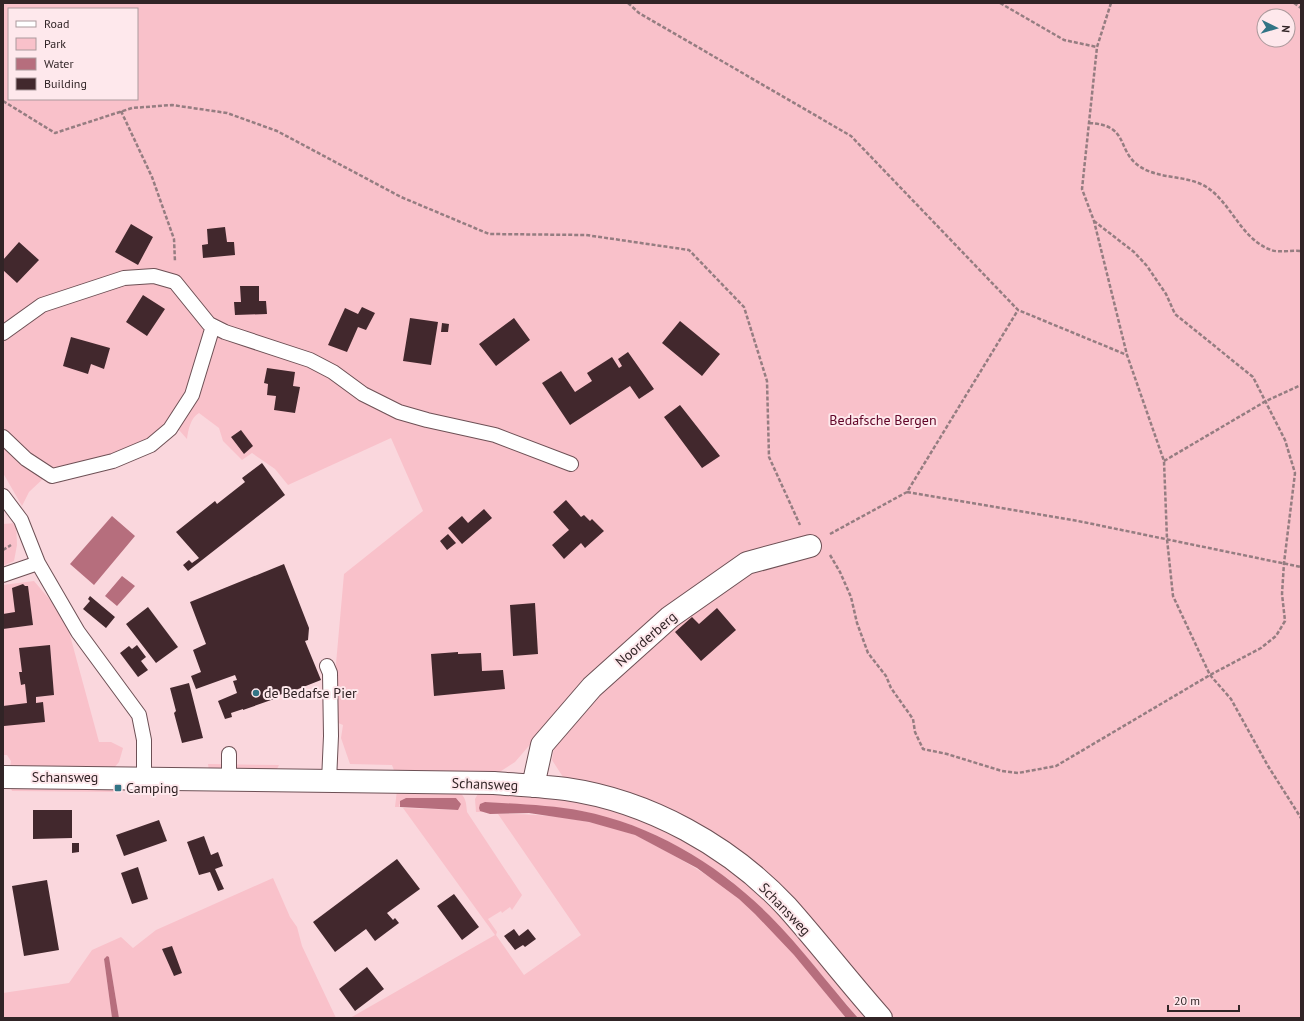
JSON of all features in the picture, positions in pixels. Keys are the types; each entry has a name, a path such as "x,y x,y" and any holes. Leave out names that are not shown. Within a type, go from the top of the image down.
{"street":[{"name":"Noorderberg","path":"533,786 542,745 592,687 670,617 747,563 810,546"},
{"name":"Schansweg","path":"3,777 494,783 567,789 611,800 646,811 686,830 718,849 786,906 881,1018"}],"lane":[{"path":"3,333 42,305 124,278 154,276 175,282 209,324 310,360 333,372 362,394 399,412 427,420 495,435 571,464"},
{"path":"3,437 26,459 52,476 113,461 151,445 170,429 192,394 213,326"},
{"path":"3,496 21,520 38,563 78,632 139,715 144,740 144,778"},
{"path":"3,575 38,563"},
{"path":"327,666 330,673 331,736 329,781"},
{"path":"229,754 229,779"}],"path":[{"path":"628,3 639,14 851,136 1018,310 1127,355"},
{"path":"1000,3 1064,40 1097,47"},
{"path":"1111,3 1097,47 1082,189 1094,221 1127,355 1164,461 1167,539 1173,596 1210,674 1231,700 1268,766 1301,818"},
{"path":"1294,3 1301,8"},
{"path":"3,101 55,132 132,108 172,105 227,113 277,131 401,197 489,234 586,235 689,250 744,307 767,381 769,457 810,546 830,556 840,572 851,597 863,643 868,653 886,676 891,688 913,719 915,732 923,749 947,754 1002,771 1018,773 1056,766 1210,674 1261,648 1276,636 1285,621 1282,594 1284,563 1295,473 1285,440 1253,377 1175,314 1166,294 1147,266 1134,252 1094,221"},
{"path":"121,111 152,178 174,239 175,282"},
{"path":"1089,123 1108,127 1116,132 1121,138 1125,150 1138,165 1150,172 1190,180 1214,192 1242,229 1260,244 1272,251 1301,251"},
{"path":"810,546 907,492 1018,310"},
{"path":"1164,461 1266,401 1301,385"},
{"path":"907,492 1078,521 1301,567"}],"green space":[{"name":"Bedafsche Bergen","path":"3,3 1301,3 1301,1018 892,1018 761,869 563,777 552,760 554,747 534,740 515,762 498,773 395,773 392,765 350,764 341,738 343,725 331,720 344,574 423,511 391,438 288,485 275,469 252,453 242,460 223,441 219,428 199,413 192,421 187,439 179,430 178,420 141,447 60,468 45,469 3,432"},
{"path":"3,441 46,476 29,492 22,506 3,473"},
{"path":"16,523 17,545 14,561 3,566 3,524"},
{"path":"34,581 51,601 68,628 99,742 111,742 123,748 119,762 113,769 10,769 11,761 7,755 3,755 3,585"},
{"path":"208,764 279,765 276,771 209,771"},
{"path":"10,786 117,787 117,792 12,791"},
{"path":"397,790 458,791 463,795 467,812 522,895 512,910 510,907 502,913 501,911 488,919 497,932 496,935 524,975 581,935 498,814 567,818 619,829 635,835 692,866 730,891 754,912 796,956 846,1018 350,1018 495,935 403,808 458,810 459,801 456,798 406,798 399,805 400,807 395,807"},
{"path":"479,792 533,795 568,800 602,808 635,818 698,848 727,866 754,888 779,912 870,1018 858,1018 799,948 730,880 690,853 658,836 629,824 582,811 485,802 480,811 484,812 476,812 475,799"},
{"path":"273,878 290,917 297,927 302,946 336,1018 119,1018 109,957 104,959 112,1018 3,1018 3,993 69,983 92,950 121,937 133,948 156,930"}],"water":[{"path":"112,516 135,536 94,585 70,564"},
{"path":"122,576 135,586 117,606 105,596"},
{"path":"406,798 456,798 461,804 458,810 400,807 400,801"},
{"path":"485,802 546,806 582,811 608,817 634,826 683,849 728,879 769,915 781,927 858,1018 846,1018 794,955 755,914 739,899 697,868 635,835 589,822 529,813 490,814 480,811 480,804"},
{"path":"107,956 109,957 119,1018 112,1018 104,959"}],"building":[{"path":"131,224 153,237 138,265 115,252"},
{"path":"225,227 227,242 234,242 235,255 203,258 202,245 208,244 207,229"},
{"path":"19,242 39,260 17,283 3,270 3,260"},
{"path":"240,286 259,286 259,301 266,301 267,314 235,315 234,302 241,302"},
{"path":"143,295 165,309 147,336 126,322"},
{"path":"362,307 375,313 366,330 358,327 347,352 328,345 345,308 358,314"},
{"path":"410,318 438,322 431,365 403,361"},
{"path":"514,318 530,340 496,366 479,344"},
{"path":"680,321 720,354 702,376 662,343"},
{"path":"442,323 449,324 448,332 441,332"},
{"path":"71,337 110,348 104,369 91,364 88,374 63,366"},
{"path":"628,352 654,389 639,399 630,386 570,425 542,383 561,371 575,392 592,381 587,373 612,357 619,368 622,366 618,359"},
{"path":"267,368 295,372 293,386 300,387 295,413 274,410 276,396 267,395 268,384 264,383"},
{"path":"680,405 720,456 702,468 664,417"},
{"path":"241,430 253,446 244,454 231,437"},
{"path":"262,463 285,495 188,571 183,565 189,560 192,563 199,558 176,532 215,501 217,504 245,482 242,478"},
{"path":"566,500 581,517 584,515 590,521 592,519 604,531 585,548 581,543 564,559 552,545 569,530 553,512"},
{"path":"484,509 492,518 462,544 448,528 462,516 468,523"},
{"path":"448,534 456,543 447,550 440,541"},
{"path":"284,564 309,628 308,640 305,641 321,680 283,695 273,697 274,699 231,713 232,717 225,719 218,701 237,693 233,681 237,680 235,675 196,689 191,676 201,672 193,650 206,644 190,602"},
{"path":"23,584 28,586 33,625 3,629 3,614 15,612 12,588"},
{"path":"90,596 115,617 106,628 83,609 90,601 88,599"},
{"path":"535,603 538,654 513,656 510,605"},
{"path":"148,607 178,647 156,663 126,624"},
{"path":"717,608 736,630 701,661 675,632 692,617 699,624"},
{"path":"50,645 54,695 36,697 36,703 43,702 45,722 4,726 3,706 27,703 25,684 21,685 19,672 22,672 19,648"},
{"path":"137,645 146,657 141,661 148,670 138,677 120,653 129,646 132,649"},
{"path":"458,652 458,654 481,653 482,671 503,670 505,689 434,696 431,654"},
{"path":"189,683 203,738 182,743 174,713 176,711 170,688"},
{"path":"33,810 72,810 72,838 33,839"},
{"path":"159,820 167,841 124,856 116,835"},
{"path":"204,836 211,855 218,852 223,866 215,869 224,889 218,891 210,872 199,875 187,842"},
{"path":"72,843 79,843 79,852 72,853"},
{"path":"397,859 420,889 387,913 393,920 395,918 399,923 375,941 366,929 335,952 313,922"},
{"path":"138,867 148,899 132,904 121,873"},
{"path":"47,880 59,950 24,956 12,886"},
{"path":"454,894 479,927 462,940 437,906"},
{"path":"514,929 519,936 528,929 536,939 525,947 523,945 515,950 504,936"},
{"path":"172,946 182,973 174,976 162,949"},
{"path":"367,967 384,989 355,1011 339,989"}],"place":[{"name":"de Bedafse Pier","path":"256,693"},
{"name":"Camping","path":"118,788"}]}
